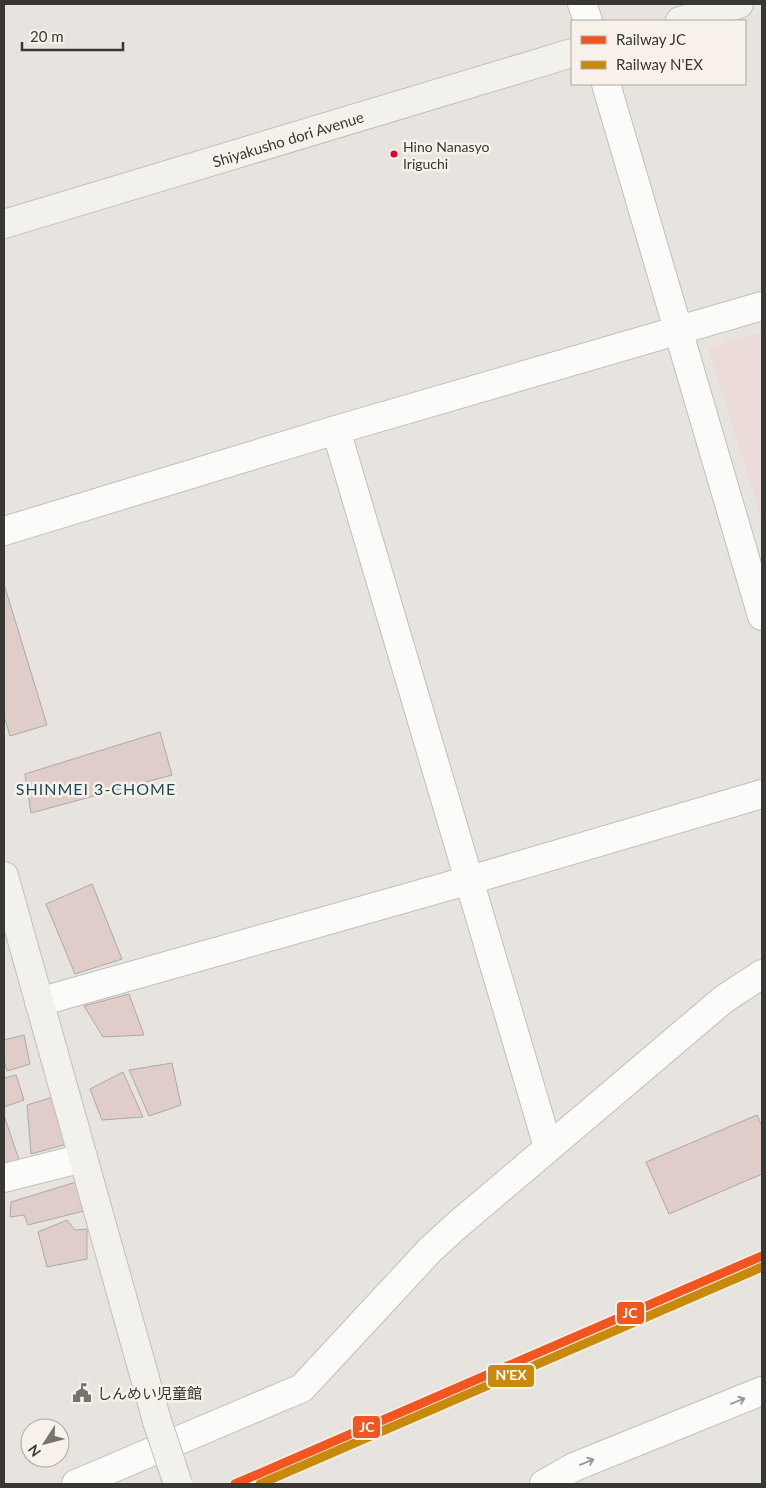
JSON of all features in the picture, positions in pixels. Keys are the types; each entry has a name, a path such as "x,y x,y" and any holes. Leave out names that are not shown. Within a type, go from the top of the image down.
{"street":[{"path":"582,4 588,20"},
{"path":"683,20 739,4"},
{"name":"Shiyakusho dori Avenue","path":"4,224 571,53"},
{"path":"606,85 762,616"},
{"path":"4,531 336,430 762,306"},
{"path":"336,430 548,1147"},
{"path":"39,1002 470,880 762,794"},
{"path":"4,877 157,1421 178,1484"},
{"path":"76,1484 302,1388 430,1250 548,1147 724,1000 762,974"},
{"path":"4,1178 83,1158"},
{"path":"544,1484 574,1467 762,1391"}],"shaded area":[{"path":"762,332 762,520 708,348"}],"building":[{"path":"4,584 47,725 10,736 4,716"},
{"path":"160,732 172,775 31,813 25,774"},
{"path":"92,884 122,959 75,974 46,904"},
{"path":"129,994 144,1035 103,1037 84,1006"},
{"path":"24,1035 30,1064 7,1071 4,1061 4,1040"},
{"path":"172,1063 181,1105 149,1116 129,1070"},
{"path":"123,1072 143,1117 102,1120 90,1089"},
{"path":"16,1075 24,1100 4,1107 4,1078"},
{"path":"53,1097 67,1144 31,1154 27,1105"},
{"path":"4,1115 20,1163 4,1166"},
{"path":"757,1115 762,1126 762,1174 669,1214 646,1162"},
{"path":"76,1182 84,1211 28,1225 24,1215 10,1217 11,1202"},
{"path":"67,1220 75,1230 87,1229 87,1259 47,1267 38,1232"}],"rail line":[{"name":"JC","path":"235,1484 762,1256"},
{"name":"N'EX","path":"260,1484 762,1267"}],"place":[{"name":"Hino Nanasyo Iriguchi","path":"394,154"},
{"name":"しんめい児童館","path":"82,1393"}],"district":[{"name":"SHINMEI 3-CHOME","path":"96,788"}]}
